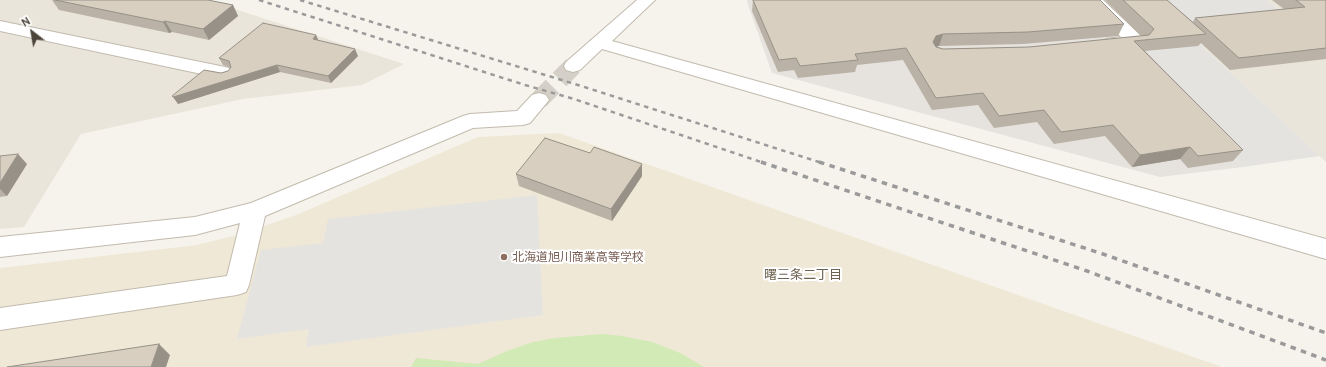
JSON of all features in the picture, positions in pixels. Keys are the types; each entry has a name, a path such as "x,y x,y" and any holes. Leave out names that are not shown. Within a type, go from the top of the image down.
{"street":[{"path":"573,66 647,0"},
{"path":"1093,0 1136,41 1098,44"},
{"path":"0,26 225,73"},
{"path":"600,43 1326,249"},
{"path":"0,247 195,226 255,211 470,121 523,118 539,100"},
{"path":"0,319 237,285 255,211"}],"shaded area":[{"path":"0,0 207,0 404,64 362,85 243,99 81,134 24,227 0,229"},
{"path":"747,0 1152,0 1194,39 1127,47 1243,167 1160,177 772,73"},
{"path":"1152,0 1267,0 1285,15 1179,25"},
{"path":"1267,0 1326,0 1326,162 1194,39 1285,14"},
{"path":"1194,39 1320,156 1243,167 1127,47"},
{"name":"北海道旭川商業高等学校","path":"559,133 1222,367 0,367 0,268 197,245 241,234 296,215 478,137"},
{"path":"537,195 543,315 306,347 309,329 237,339 261,250 323,243 328,219"}],"green space":[{"path":"602,334 652,342 680,353 704,367 411,367 416,358 478,364 507,351 533,342 555,338"}],"building":[{"path":"55,0 208,0 233,5 203,29"},
{"path":"753,0 1100,0 1124,24 1028,32 943,34 936,36 933,42 936,47 943,49 1029,47 1149,35 1154,29 1123,0 1167,0 1206,34 1134,41 1243,150 1198,156 1190,147 1140,155 1113,125 1061,132 1044,110 999,116 983,93 936,98 906,48 855,54 858,60 800,66 796,58 779,60"},
{"path":"1296,0 1326,0 1326,48 1239,58 1195,18 1305,7"},
{"path":"263,23 316,35 313,39 355,49 328,76 277,65 173,97 172,96 204,70 221,73 228,71 231,67 229,61 219,58"},
{"path":"545,138 590,153 594,147 642,164 611,209 516,174"},
{"path":"18,154 0,183 0,156"},
{"path":"159,344 151,367 7,367"}],"tunnel":[{"path":"539,100 573,66"}],"railway":[{"path":"259,0 525,85 574,99 764,163"},
{"path":"300,0 578,85 822,163"},
{"path":"761,162 1087,271 1326,360"},
{"path":"819,162 1103,254 1326,333"}],"place":[{"name":"北海道旭川商業高等学校","path":"504,257"}],"district":[{"name":"曙三条二丁目","path":"803,275"}]}
